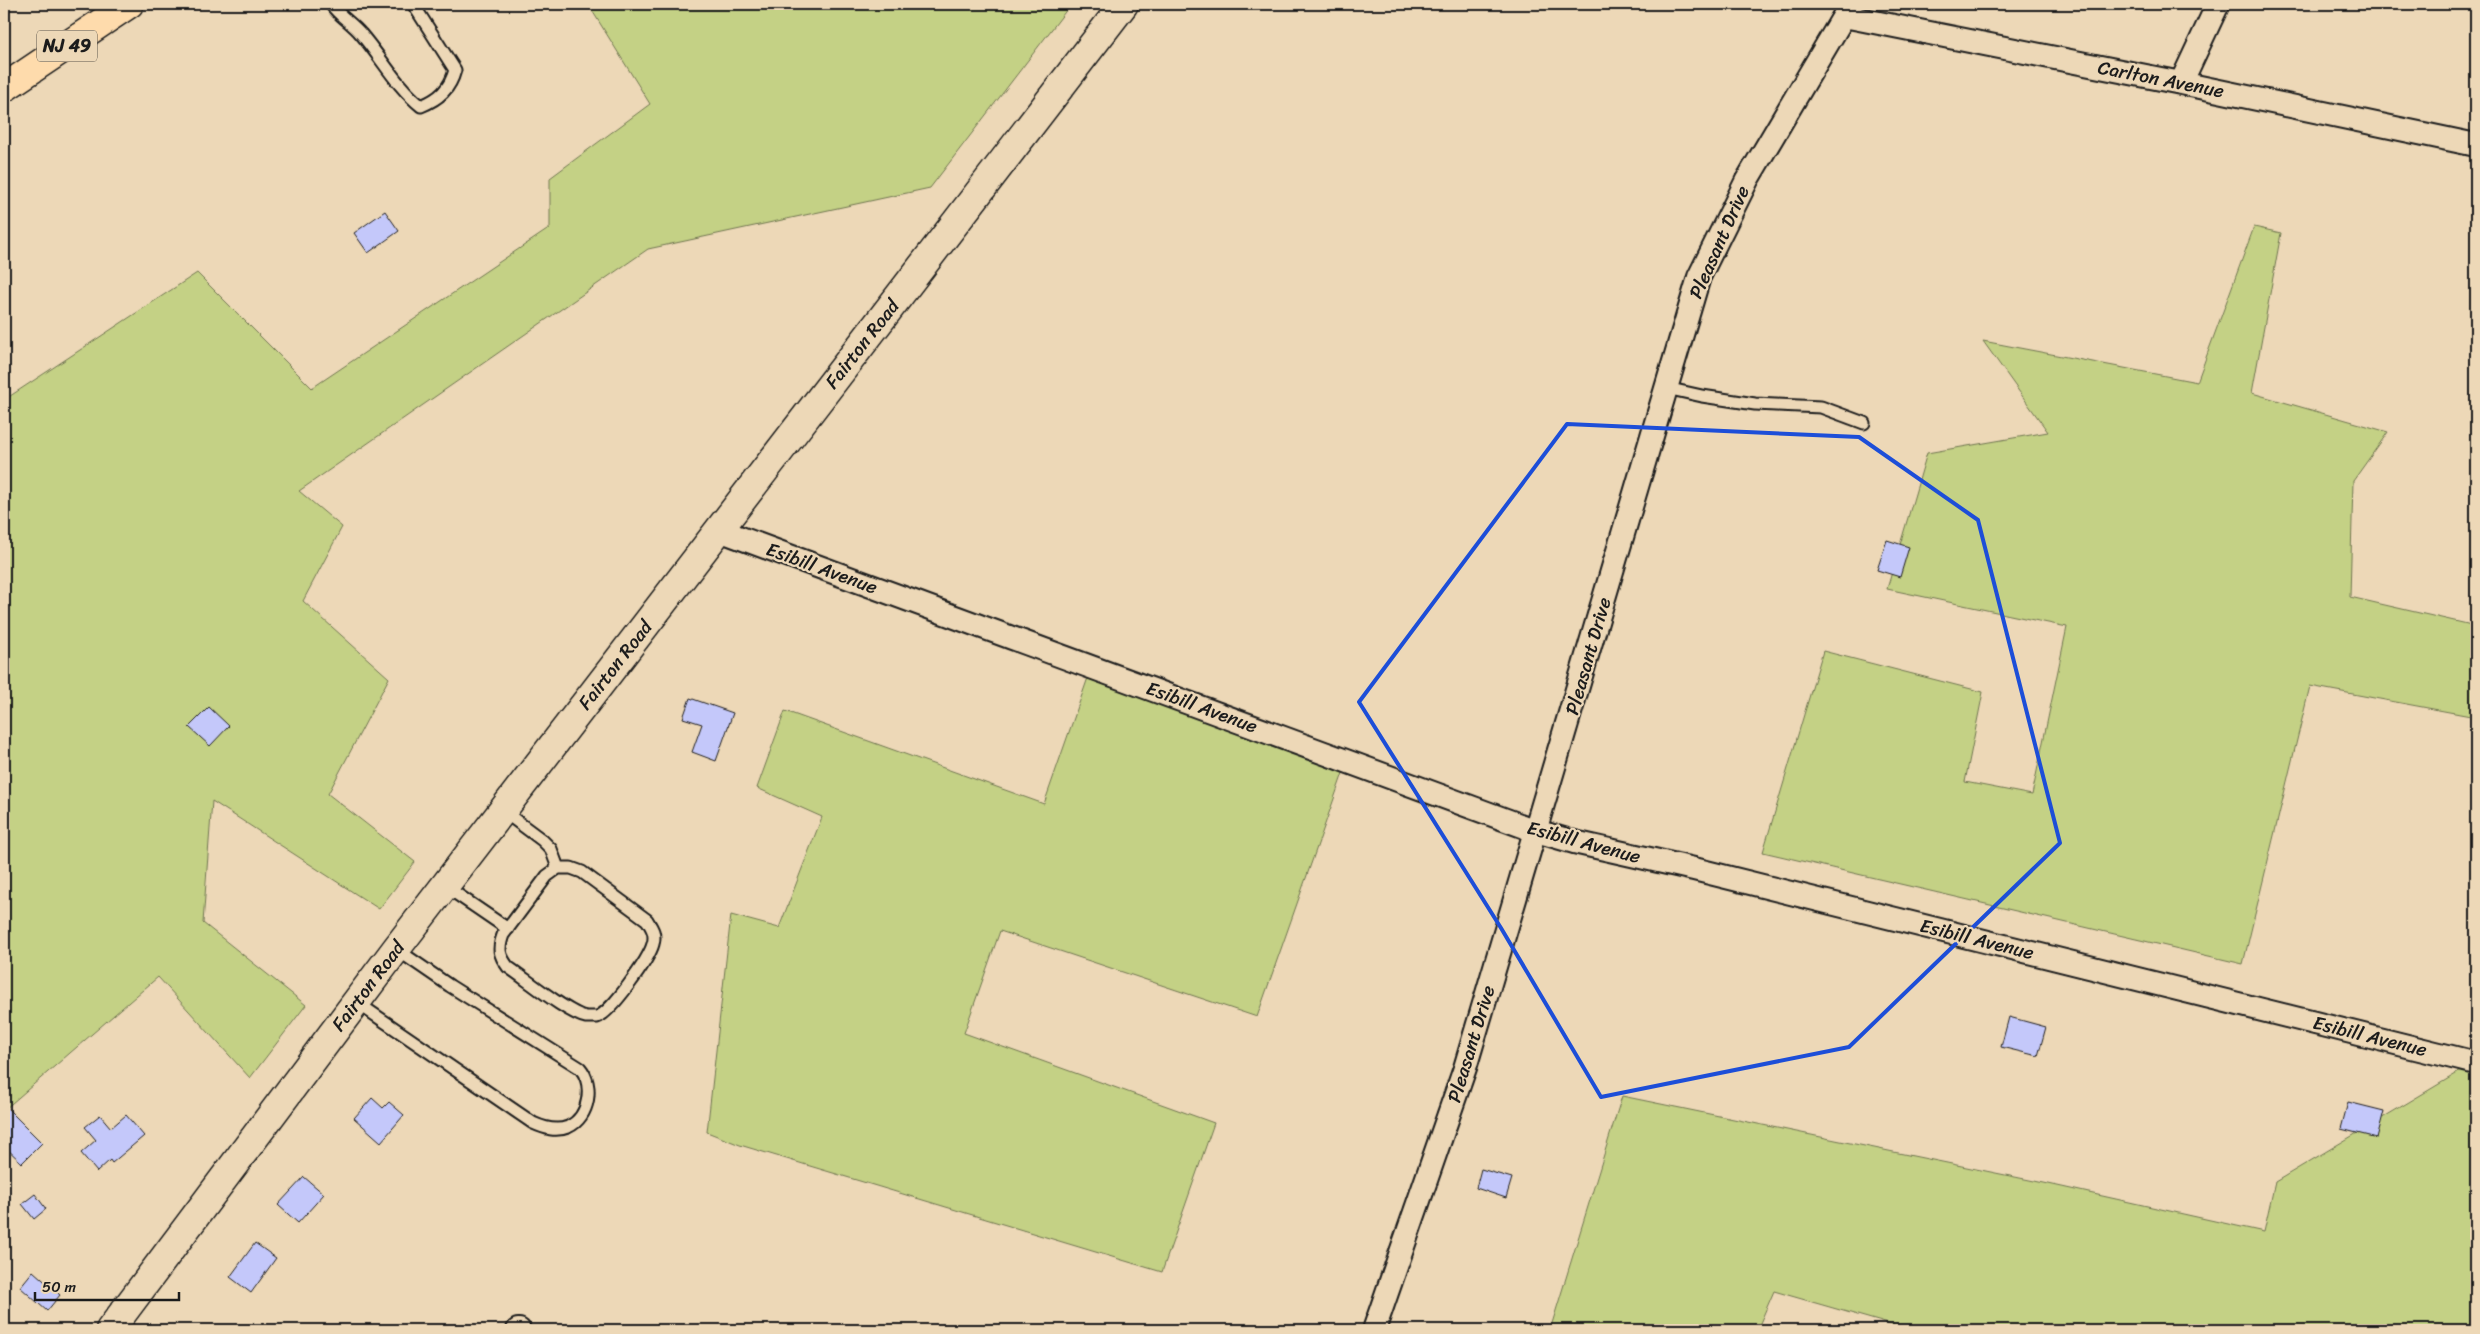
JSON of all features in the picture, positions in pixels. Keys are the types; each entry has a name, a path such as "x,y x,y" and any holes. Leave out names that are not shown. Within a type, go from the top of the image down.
{"highway":[{"name":"NJ 49","path":"4,88 129,4"}],"main road":[{"name":"Fairton Road","path":"110,1330 396,949 1124,4"}],"street":[{"path":"2182,83 2218,4"},
{"name":"Carlton Avenue","path":"1848,10 2476,145"},
{"name":"Pleasant Drive","path":"1374,1330 1465,1068 1699,278 1747,180 1848,10"},
{"name":"Esibill Avenue","path":"720,530 1536,831 1574,842 2476,1063"}],"lane":[{"path":"331,4 337,13 359,31 406,91 421,106 436,100 449,86 455,70 413,4"},
{"path":"1666,388 1702,396 1755,404 1822,407 1864,423"},
{"path":"503,810 551,849 558,868"},
{"path":"558,868 571,868 582,872 647,920 654,930 654,943 648,957 610,1008 598,1017 584,1017 570,1010 508,967 500,957 499,946 508,929 547,876 558,868"},
{"path":"445,886 508,929"},
{"path":"356,1002 534,1123 554,1129 567,1127 575,1122 589,1096 587,1076 580,1068 450,986 396,949"}],"highlighted area":[{"path":"1567,424 1859,437 1978,520 2060,843 1849,1047 1601,1097 1501,928 1359,702"}],"green space":[{"path":"588,4 1071,4 930,188 648,249 299,491 342,527 303,601 389,678 328,794 415,862 379,909 212,801 203,923 306,1005 250,1078 158,977 4,1110 4,400 197,273 312,388 550,228 550,178 650,104"},
{"path":"2254,227 2281,233 2252,393 2388,432 2353,481 2350,597 2476,626 2476,717 2310,686 2243,964 1763,852 1823,651 1983,692 1965,782 2032,795 2067,627 1887,589 1927,453 2048,432 1983,341 2197,382"},
{"path":"1091,669 1348,759 1257,1017 1000,931 964,1033 1214,1123 1162,1272 740,1145 707,1132 731,915 779,928 822,817 757,788 785,711 1044,804"},
{"path":"2476,1062 2476,1330 1901,1330 1899,1327 1774,1291 1757,1330 1550,1330 1622,1096 2044,1183 2264,1232 2275,1182"}],"building":[{"path":"385,211 399,231 368,253 354,233"},
{"path":"1887,540 1909,547 1900,577 1877,570"},
{"path":"690,698 733,713 716,761 692,752 702,724 683,718"},
{"path":"209,707 229,726 210,746 189,727"},
{"path":"2009,1017 2046,1027 2038,1056 2001,1047"},
{"path":"372,1098 383,1108 389,1102 404,1115 381,1142 354,1118"},
{"path":"2348,1102 2384,1111 2377,1138 2341,1129"},
{"path":"4,1105 42,1143 22,1163 4,1146"},
{"path":"100,1115 111,1128 126,1115 144,1136 112,1163 110,1160 97,1172 81,1153 96,1140 85,1127"},
{"path":"1481,1169 1512,1178 1506,1198 1476,1188"},
{"path":"304,1177 324,1194 298,1223 278,1205"},
{"path":"35,1194 46,1209 34,1219 22,1204"},
{"path":"255,1243 276,1258 251,1293 230,1277"},
{"path":"33,1271 60,1295 47,1311 20,1287"}]}
